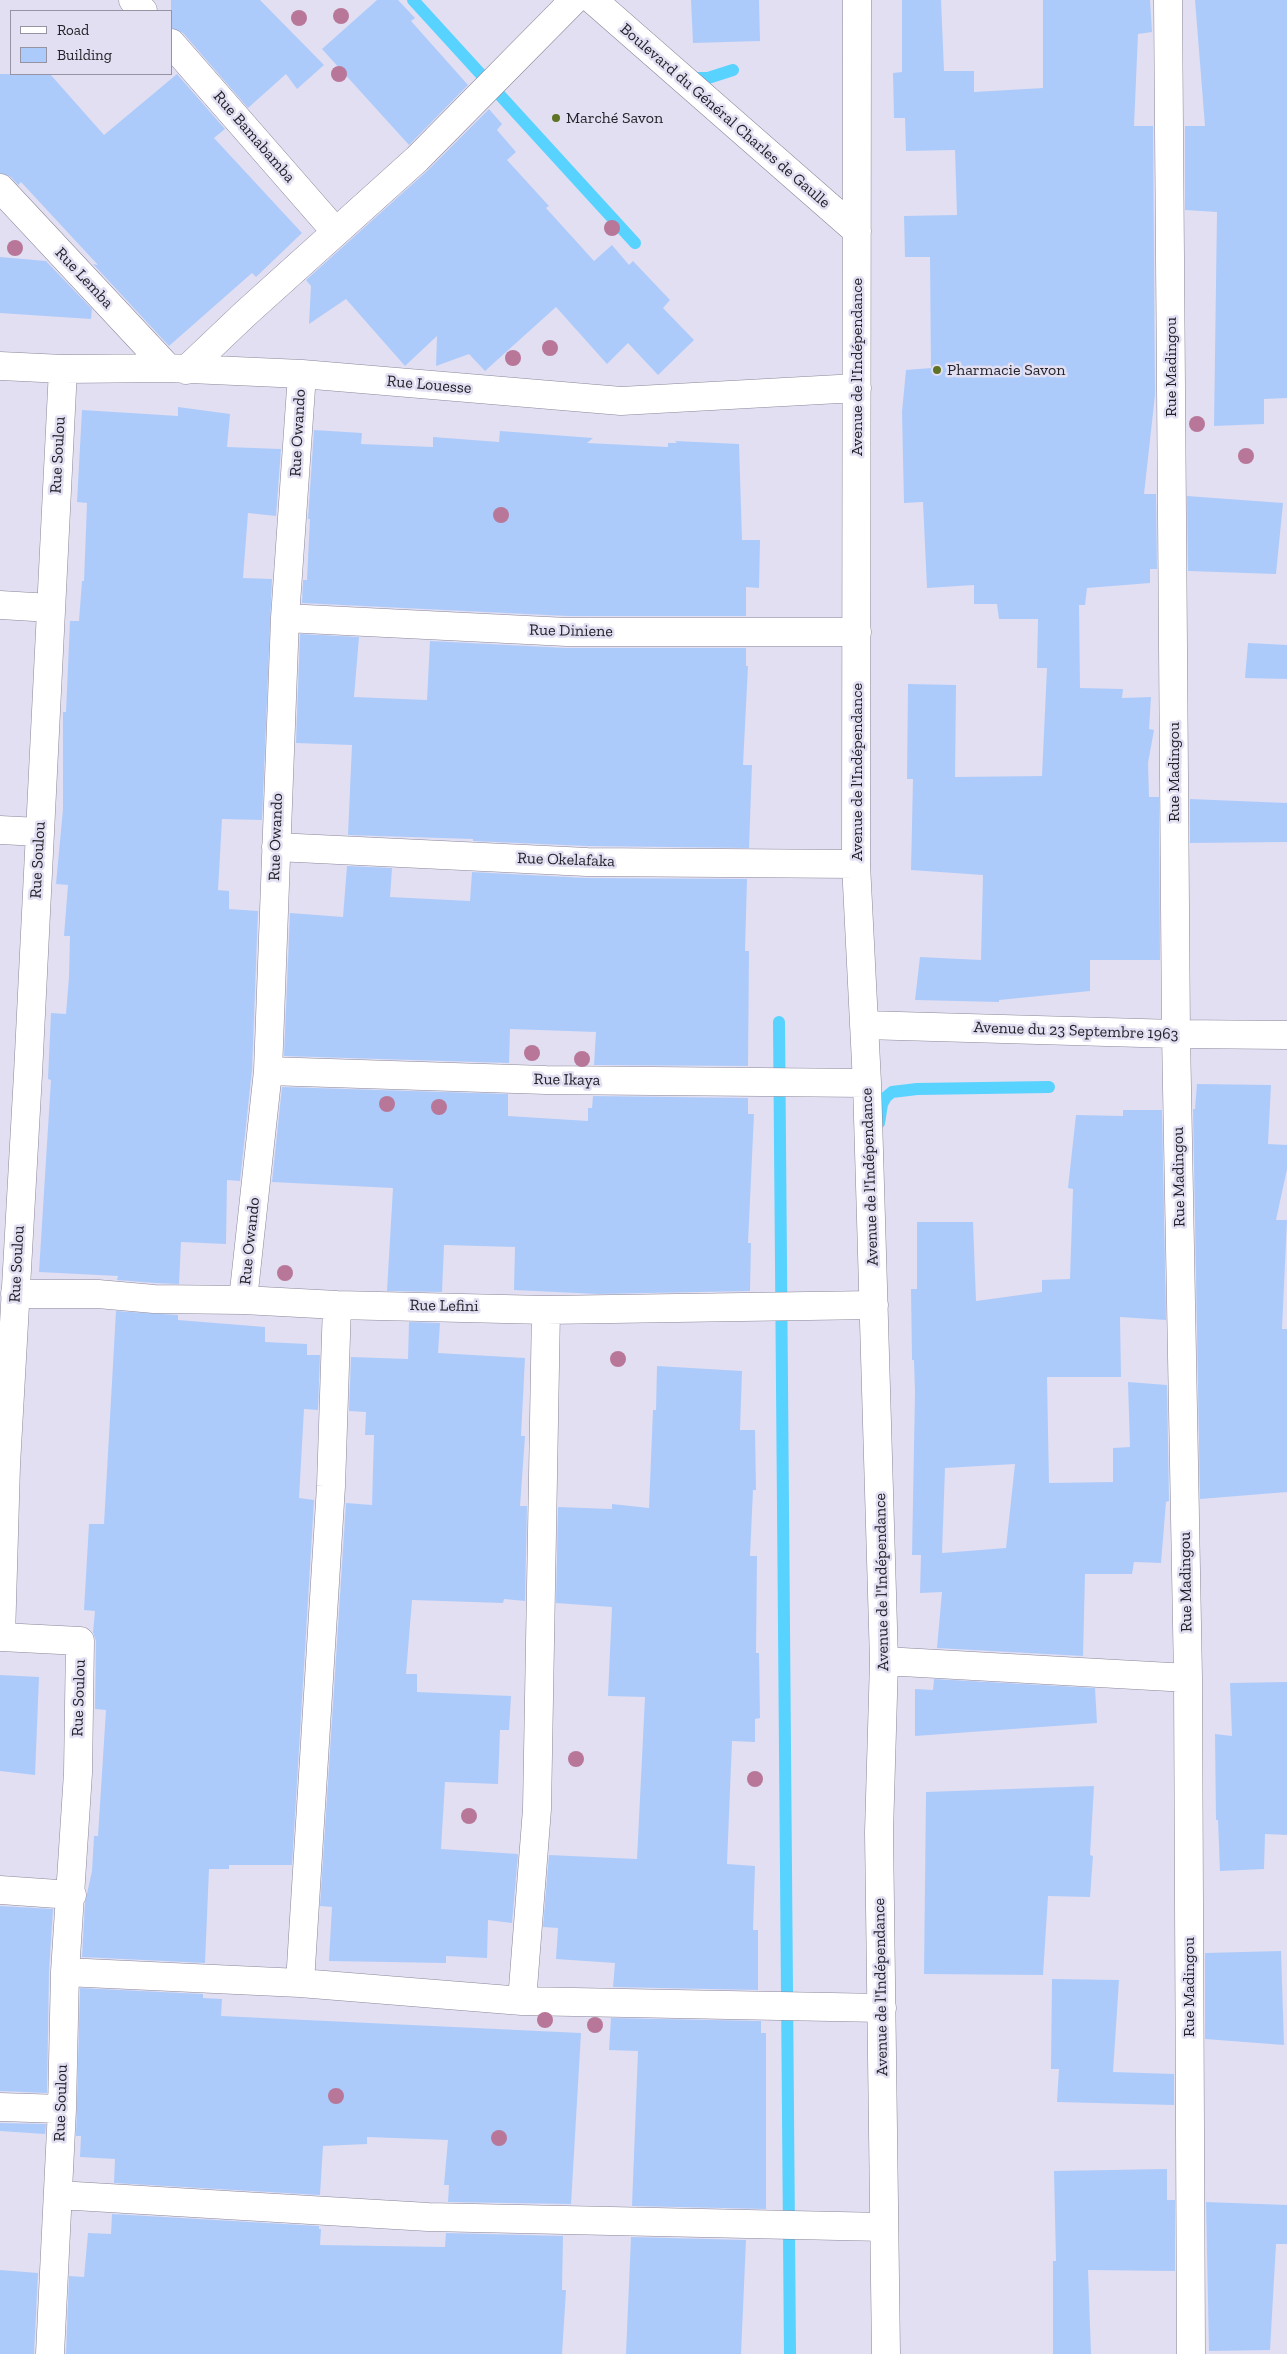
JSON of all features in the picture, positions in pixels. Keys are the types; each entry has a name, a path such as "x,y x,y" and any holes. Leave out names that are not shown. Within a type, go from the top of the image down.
{"street":[{"path":"134,0 142,10"},
{"path":"177,369 336,232 417,159 574,0"},
{"name":"Boulevard du Général Charles de Gaulle","path":"594,0 857,231"},
{"name":"Avenue de l'Indépendance","path":"856,0 856,864 867,1083 884,1661 879,1832 886,2354"},
{"name":"Rue Madingou","path":"1168,0 1176,1034 1188,1678 1191,2354"},
{"name":"Rue Bamabamba","path":"172,44 336,232"},
{"name":"Rue Lemba","path":"0,188 177,369"},
{"name":"Rue Louesse","path":"0,366 63,369 177,369 302,374 621,401 857,388"},
{"name":"Rue Soulou","path":"50,2354 62,2109 65,1972 72,1895 78,1772 80,1641 1,1637 15,1294 28,1074 63,369"},
{"name":"Rue Owando","path":"244,1300 268,1071 286,618 302,374"},
{"path":"0,605 51,608"},
{"name":"Rue Diniene","path":"286,618 567,632 857,632"},
{"path":"0,830 39,832"},
{"name":"Rue Okelafaka","path":"276,847 587,862 856,864"},
{"name":"Avenue du 23 Septembre 1963","path":"864,1025 1176,1034 1287,1035"},
{"name":"Rue Ikaya","path":"268,1071 546,1080 867,1083"},
{"name":"Rue Lefini","path":"15,1294 98,1294 154,1299 244,1300 336,1305 546,1310 874,1305"},
{"path":"300,1983 331,1486 336,1305"},
{"path":"522,2002 537,1809 546,1310"},
{"path":"0,1637 80,1641"},
{"path":"884,1661 1188,1678"},
{"path":"0,1890 72,1895"},
{"path":"65,1972 300,1983 522,2002 882,2008"},
{"path":"0,2107 62,2109"},
{"path":"58,2194 428,2217 884,2227"}],"building":[{"path":"171,0 260,0 324,65 297,89 286,74 248,108 183,33 172,28"},
{"path":"377,0 398,0 415,18 411,21 468,85 409,145 322,49"},
{"path":"691,0 759,0 760,41 693,43"},
{"path":"902,0 941,0 944,71 974,71 974,92 1043,88 1043,0 1150,0 1152,32 1138,34 1134,126 1153,126 1155,395 1144,494 1156,494 1157,569 1150,569 1150,583 1087,588 1085,605 1079,605 1080,688 1123,689 1122,698 1151,697 1149,729 1154,730 1148,763 1149,797 1159,797 1160,960 1090,960 1090,991 999,1000 999,1002 915,1000 920,957 981,960 983,875 911,870 913,779 907,779 908,684 956,685 955,777 1042,776 1047,668 1037,668 1038,619 999,619 997,604 974,604 974,585 927,588 923,502 904,503 902,412 906,370 931,368 930,257 905,257 904,216 957,215 955,150 906,151 905,118 894,118 893,73 902,72"},
{"path":"1195,0 1287,0 1287,398 1264,399 1264,424 1214,426 1217,212 1185,210 1185,126 1205,126"},
{"path":"0,74 51,75 104,135 177,74 225,129 214,138 302,233 256,277 252,273 169,346 93,264 98,265 21,182 18,185 11,177 0,173"},
{"path":"489,109 502,124 497,130 516,152 507,160 549,206 546,208 594,261 612,245 629,265 633,261 670,300 663,308 694,340 658,375 628,343 607,364 556,307 485,371 469,354 436,366 437,336 405,366 346,299 309,324 311,286 306,280 427,171"},
{"path":"0,257 46,261 92,309 91,319 0,313"},
{"path":"178,407 230,414 227,447 281,449 276,516 248,513 243,578 272,579 262,820 222,819 218,890 229,891 229,909 258,911 252,1070 240,1181 227,1180 226,1244 181,1242 179,1284 117,1280 118,1276 39,1272 51,1080 48,1079 51,1013 66,1014 69,977 70,936 64,936 68,885 56,884 63,809 63,712 66,712 70,621 79,621 82,581 84,581 87,503 77,502 82,410 178,416"},
{"path":"314,430 362,433 361,444 433,447 433,437 499,442 500,431 593,438 587,443 668,447 668,443 677,443 675,441 739,444 742,540 760,540 759,588 746,587 746,616 567,616 302,603 303,580 307,580 310,519 308,519"},
{"path":"1187,496 1283,503 1276,574 1188,571"},
{"path":"300,634 359,637 354,697 427,700 430,641 566,648 746,648 746,666 748,666 743,765 752,765 749,848 587,846 473,841 473,839 348,835 352,745 296,743"},
{"path":"1248,643 1287,645 1287,679 1245,678"},
{"path":"1190,799 1287,803 1287,842 1190,843"},
{"path":"347,866 392,868 390,897 470,901 472,872 586,878 747,879 745,951 749,951 748,1066 594,1065 596,1032 510,1029 509,1063 284,1056 290,913 343,917"},
{"path":"1197,1084 1271,1085 1268,1144 1287,1145 1287,1169 1276,1220 1287,1220 1282,1329 1287,1329 1287,1492 1200,1499 1193,1109 1195,1109"},
{"path":"282,1087 508,1094 508,1116 588,1121 588,1108 592,1108 593,1096 748,1098 748,1114 754,1114 748,1243 751,1243 750,1291 598,1294 514,1290 515,1247 444,1245 442,1292 387,1291 393,1188 272,1182"},
{"path":"1123,1110 1162,1110 1166,1320 1120,1317 1121,1377 1047,1377 1049,1483 1113,1482 1113,1448 1130,1447 1128,1382 1167,1385 1169,1501 1166,1502 1161,1563 1134,1562 1132,1574 1085,1574 1083,1656 937,1648 942,1592 920,1593 921,1555 912,1555 915,1392 914,1360 912,1360 911,1289 917,1289 917,1222 973,1222 976,1301 1042,1292 1042,1280 1070,1279 1073,1189 1068,1188 1076,1115 1123,1116","holes":["1015,1464 1006,1548 942,1553 945,1468"]},
{"path":"116,1311 178,1315 178,1320 265,1327 265,1342 307,1344 307,1355 320,1355 318,1410 304,1409 299,1498 314,1500 292,1865 229,1865 229,1869 209,1869 205,1963 82,1957 85,1903 92,1871 94,1836 98,1836 106,1710 95,1709 96,1641 93,1632 95,1611 84,1610 89,1524 104,1524"},
{"path":"409,1322 440,1323 438,1353 525,1358 521,1436 525,1436 520,1506 527,1506 525,1601 504,1599 503,1603 412,1600 406,1674 417,1674 417,1692 511,1696 509,1730 500,1730 498,1784 445,1782 441,1849 518,1854 512,1923 488,1920 487,1958 446,1956 446,1963 329,1961 332,1907 320,1906 346,1503 372,1505 374,1435 365,1435 366,1412 349,1411 351,1357 408,1359"},
{"path":"657,1366 742,1371 740,1430 755,1430 756,1490 753,1490 750,1556 757,1556 756,1653 759,1653 760,1718 755,1719 755,1742 732,1741 727,1864 755,1866 753,1930 758,1930 758,1990 613,1987 615,1963 556,1959 558,1928 543,1927 549,1855 637,1859 645,1697 608,1696 612,1607 556,1603 558,1507 612,1509 612,1504 649,1508 653,1410 656,1410"},
{"path":"0,1675 39,1677 35,1775 0,1771"},
{"path":"934,1679 1095,1688 1097,1723 915,1736 915,1689 933,1690"},
{"path":"1287,1682 1287,1835 1265,1834 1264,1869 1220,1871 1218,1820 1216,1820 1215,1734 1232,1736 1230,1683"},
{"path":"1094,1786 1090,1855 1093,1856 1090,1897 1048,1896 1043,1975 924,1974 926,1792"},
{"path":"0,1906 53,1909 49,1971 47,2093 0,2091"},
{"path":"1281,1951 1284,2045 1205,2039 1205,1953"},
{"path":"1052,1979 1119,1980 1113,2072 1174,2074 1174,2105 1057,2102 1059,2069 1051,2069"},
{"path":"80,1988 203,1994 203,1998 222,1999 221,2016 581,2033 571,2204 448,2202 449,2185 444,2185 448,2140 367,2137 367,2144 323,2146 320,2195 114,2183 115,2159 80,2157 81,2136 76,2136"},
{"path":"611,2018 761,2021 761,2033 766,2033 766,2209 632,2206 638,2051 609,2050"},
{"path":"0,2123 46,2124 45,2134 0,2131"},
{"path":"1167,2169 1167,2200 1175,2200 1175,2271 1088,2270 1091,2354 1053,2354 1053,2261 1056,2261 1054,2171"},
{"path":"1206,2202 1287,2205 1287,2244 1276,2244 1270,2350 1209,2351"},
{"path":"112,2214 319,2226 319,2229 321,2229 320,2245 445,2247 446,2233 563,2236 562,2290 566,2290 562,2354 66,2354 69,2276 84,2277 88,2233 111,2234"},
{"path":"631,2237 746,2240 741,2354 626,2354"},
{"path":"0,2270 38,2273 34,2354 0,2354"}],"waterway":[{"path":"413,0 635,243"},
{"path":"688,78 708,78 733,70"},
{"path":"779,1022 790,2354"},
{"path":"879,1123 882,1104 892,1092 917,1089 1049,1087"}],"place":[{"name":"Marché Savon","path":"556,118"},
{"name":"Pharmacie Savon","path":"937,370"}]}
